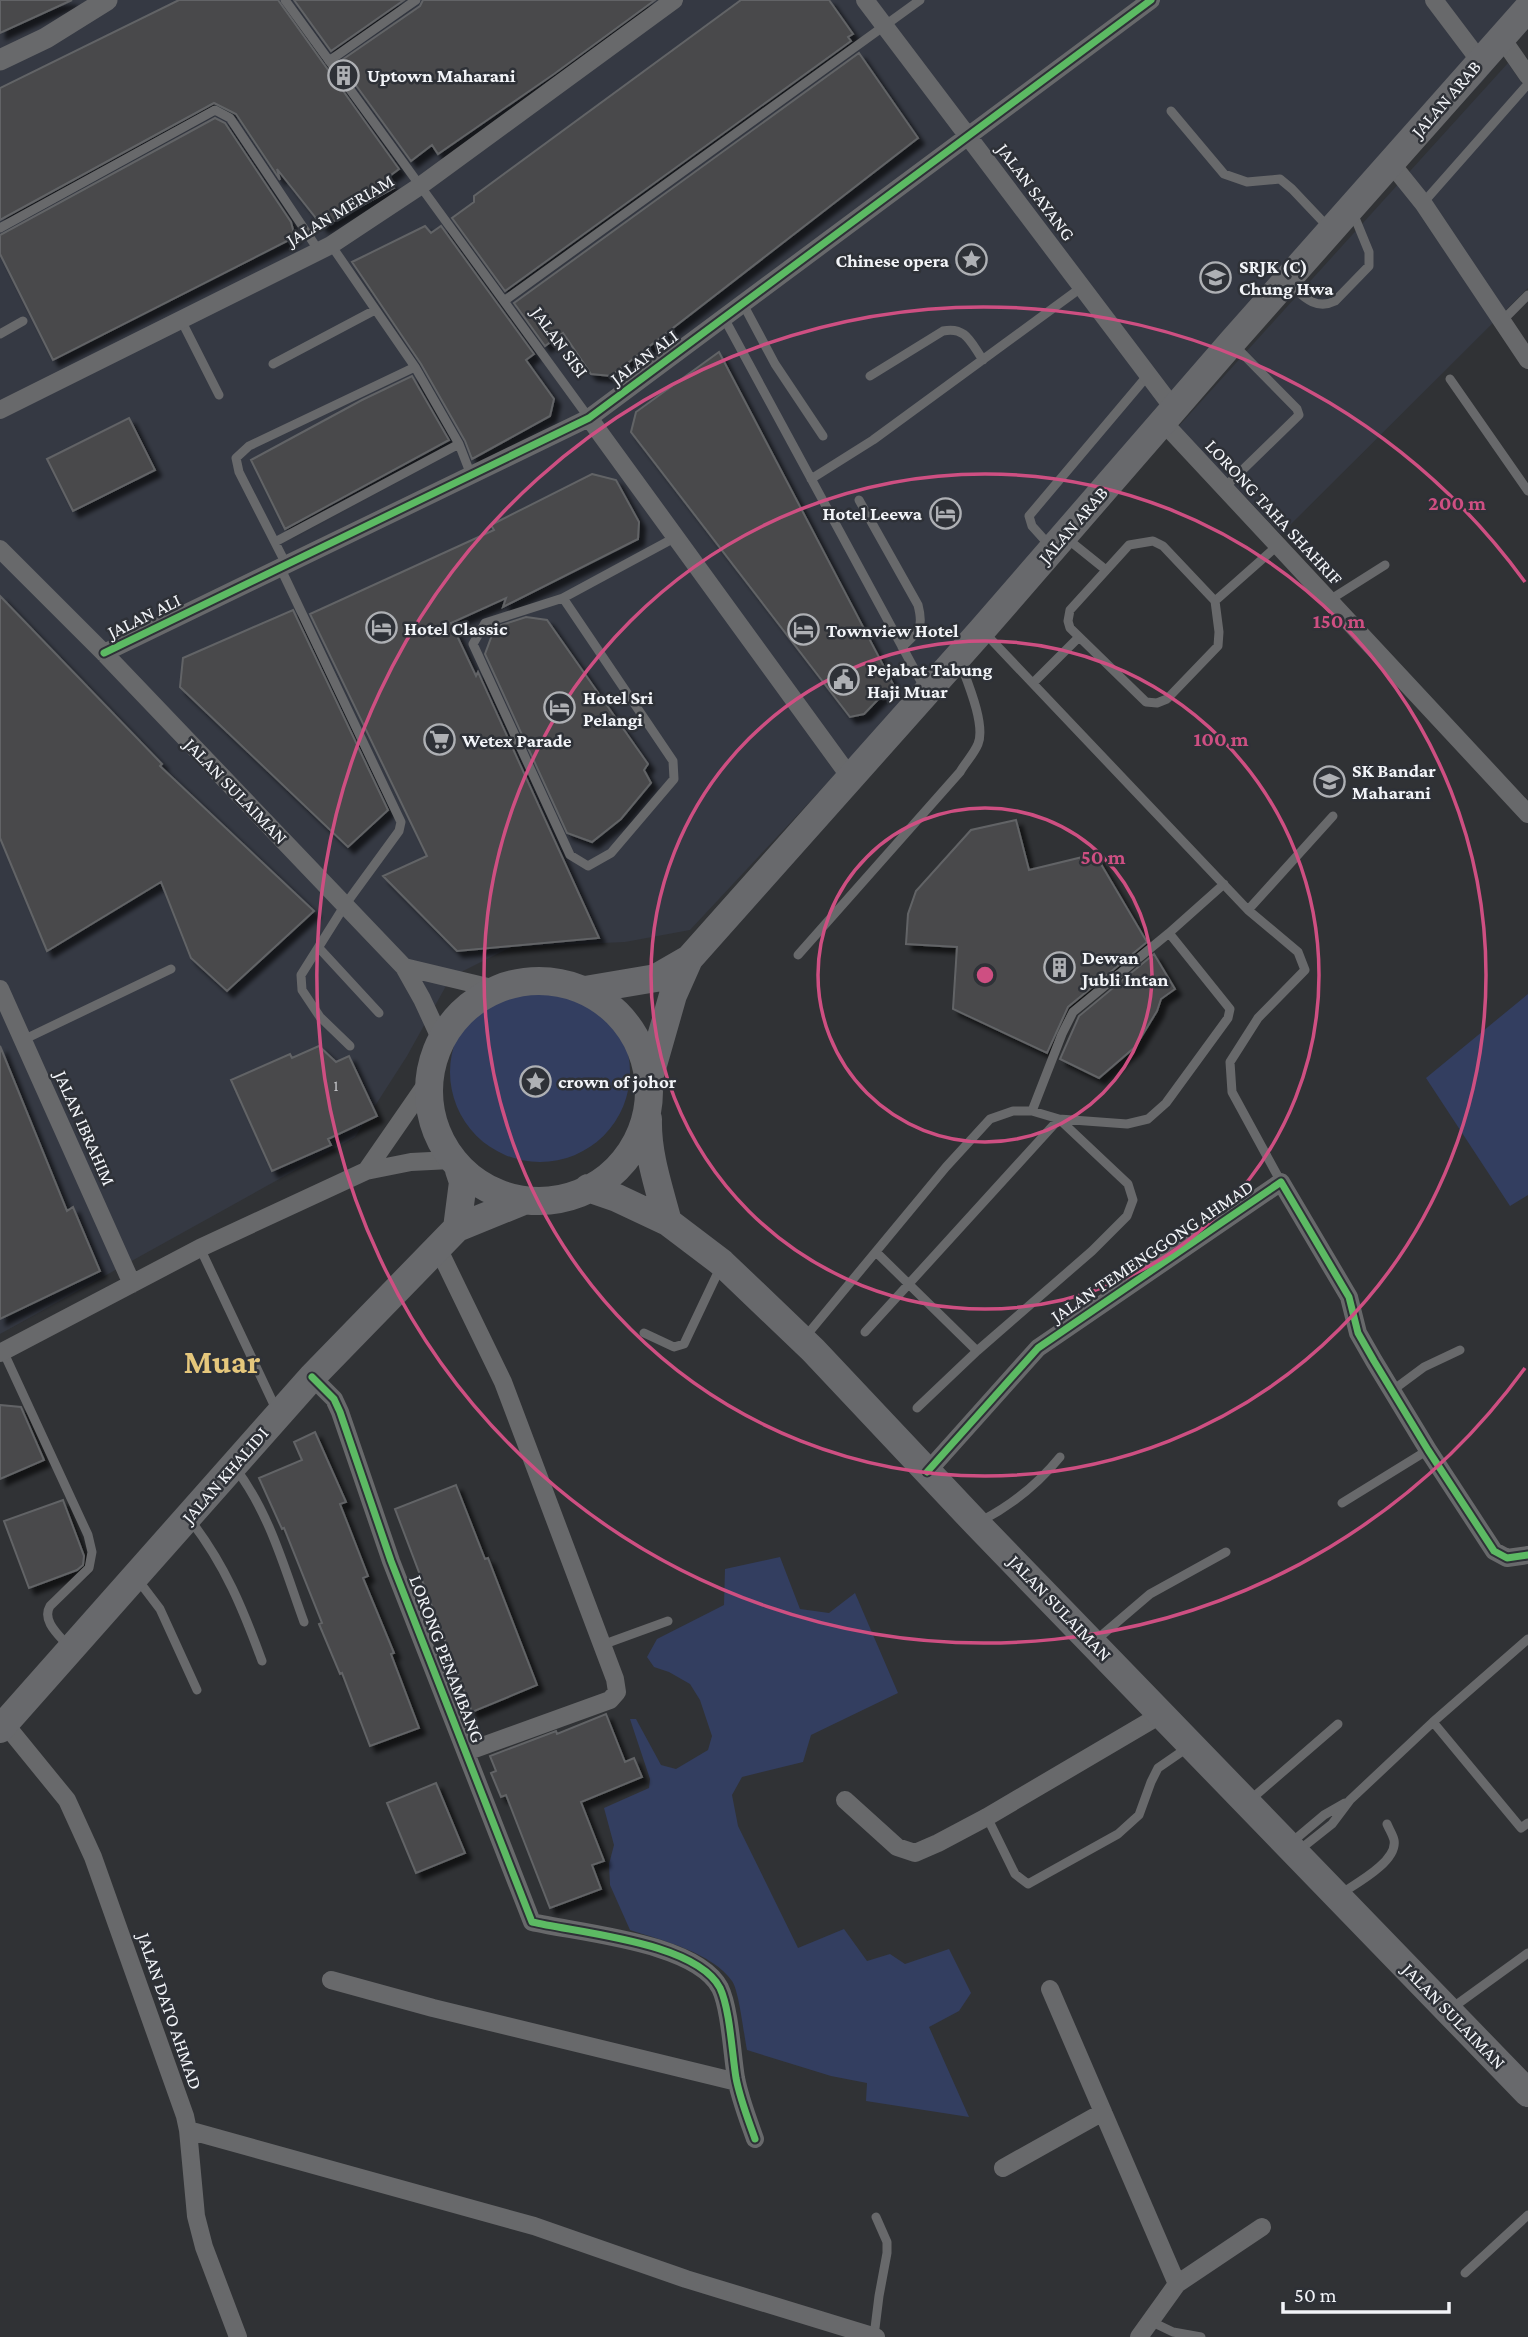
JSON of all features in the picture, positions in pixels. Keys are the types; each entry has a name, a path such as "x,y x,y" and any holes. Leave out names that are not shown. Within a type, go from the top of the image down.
{"main road":[{"name":"JALAN ARAB","path":"585,990 656,978 689,960 1528,8"},
{"path":"668,1222 652,1163 647,1132 651,1072 673,995 689,960"},
{"path":"447,1238 463,1182 437,1135 429,1108 429,1080 441,1040 455,1019 474,1002 496,989 526,981 556,982 585,990 609,1004 628,1023 643,1046 651,1072"},
{"path":"447,1238 521,1202 567,1197 588,1188 631,1152 643,1128 649,1102"},
{"path":"455,1165 488,1191 521,1202"},
{"name":"JALAN SULAIMAN","path":"588,1188 617,1198 668,1222 722,1263 803,1340 977,1524 1528,2093"},
{"name":"JALAN KHALIDI","path":"2,1726 279,1413 447,1238"}],"street":[{"path":"0,60 46,38 107,0"},
{"name":"JALAN SAYANG","path":"865,0 1148,375 1168,415"},
{"name":"JALAN ALI","path":"104,653 589,418 1151,0"},
{"path":"1434,0 1480,61"},
{"name":"JALAN MERIAM","path":"0,410 180,318 326,248 420,186 671,1"},
{"path":"1501,37 1528,76"},
{"path":"1390,162 1423,204 1528,360"},
{"name":"LORONG TAHA SHAHRIF","path":"1168,415 1224,488 1528,814"},
{"name":"JALAN SISI","path":"589,418 850,776"},
{"name":"JALAN SULAIMAN","path":"0,549 104,653 404,967 441,1040"},
{"path":"404,967 496,989"},
{"name":"JALAN IBRAHIM","path":"0,989 132,1284"},
{"path":"366,1171 429,1080"},
{"path":"1,1352 200,1248 366,1171 411,1161 455,1165"},
{"name":"JALAN TEMENGGONG AHMAD","path":"927,1472 1038,1349 1281,1182 1349,1297 1359,1333 1428,1450 1494,1551 1507,1558 1528,1555"},
{"name":"LORONG PENAMBANG","path":"447,1238 602,1645 617,1692 610,1700 466,1752"},
{"name":"LORONG PENAMBANG","path":"312,1377 334,1399 340,1412 391,1561 532,1922 637,1941 699,1967 719,1988 724,2003 737,2082"},
{"path":"845,1800 897,1847 915,1853 987,1817 1162,1714"},
{"name":"JALAN DATO AHMAD","path":"2,1726 67,1800 88,1846 149,2009 188,2130 196,2216 204,2247 238,2337"},
{"path":"331,1980 737,2082 755,2139"},
{"path":"1050,1989 1177,2284"},
{"path":"1003,2168 1103,2112"},
{"path":"188,2130 534,2226 686,2279 875,2337"},
{"path":"1139,2337 1177,2284 1262,2227"}],"lane":[{"name":"JALAN SISI","path":"285,0 589,418"},
{"path":"329,61 415,0"},
{"path":"504,301 920,0"},
{"path":"1423,204 1528,84"},
{"path":"0,228 215,110 230,118 415,367 458,444 471,475"},
{"path":"1171,111 1224,174 1247,182 1280,179 1331,231"},
{"path":"1286,281 1310,302 1328,304 1335,301 1369,266 1369,251 1351,208"},
{"path":"811,479 873,440 1082,287"},
{"path":"1502,321 1528,295"},
{"path":"743,304 775,364 823,436"},
{"path":"273,364 374,310"},
{"path":"180,318 219,394"},
{"path":"724,318 927,692"},
{"path":"0,334 23,321"},
{"path":"870,376 943,331 954,328 965,334 983,360"},
{"path":"1224,488 1299,415 1297,409 1232,342"},
{"path":"350,1045 320,1017 302,990 301,975 345,905 399,831 401,822 283,566 275,542 239,472 236,458 249,446 415,367"},
{"path":"1106,570 1032,526 1029,516 1148,375"},
{"path":"1450,379 1528,491"},
{"path":"275,542 458,444"},
{"path":"859,500 918,605 922,620 919,631 902,647"},
{"path":"563,598 673,761 674,779 611,853 588,866 570,855 473,644 485,623 563,598 676,537"},
{"path":"1153,541 1163,546 1215,601 1218,646 1167,699 1157,703 1146,702 1070,628 1070,610 1106,570 1129,545 1153,541"},
{"path":"1215,601 1278,546"},
{"path":"1328,601 1385,565"},
{"path":"982,630 1248,910 1298,952 1305,970 1258,1018 1230,1062 1233,1092 1281,1182"},
{"path":"1033,683 1079,637"},
{"path":"798,955 960,772 979,742 972,696 958,657"},
{"path":"1248,910 1333,816"},
{"path":"1032,1111 1073,1012 1224,884"},
{"path":"803,1340 946,1167 990,1119 1013,1111 1032,1111 1059,1119 1126,1124 1148,1119 1166,1103 1228,1018 1230,1009 1169,933"},
{"path":"320,948 379,1013"},
{"path":"23,1040 171,970"},
{"path":"865,1332 1059,1119"},
{"path":"917,1408 1092,1251 1127,1216 1133,1200 1128,1184 1059,1119"},
{"path":"200,1248 279,1413"},
{"path":"876,1252 977,1352"},
{"path":"644,1333 674,1347 684,1344 722,1263"},
{"path":"1393,1390 1424,1367 1460,1350"},
{"path":"1,1352 88,1535 92,1552 89,1568 46,1612 47,1620 70,1649"},
{"path":"1342,1503 1428,1450"},
{"path":"977,1524 1029,1490 1060,1457"},
{"path":"233,1465 261,1507 304,1622"},
{"path":"188,1517 212,1549 241,1603 262,1661"},
{"path":"1093,1642 1150,1594 1227,1552"},
{"path":"135,1576 160,1609 197,1690"},
{"path":"602,1645 668,1621"},
{"path":"1291,1849 1332,1824 1350,1800 1433,1722 1528,1639"},
{"path":"1433,1722 1521,1828 1528,1823"},
{"path":"1248,1802 1338,1724"},
{"path":"987,1817 1015,1874 1028,1884 1118,1834 1139,1815 1158,1768 1191,1745"},
{"path":"1338,1896 1393,1854 1395,1841 1387,1824"},
{"path":"1448,2011 1528,1953"},
{"path":"1465,2273 1528,2215"},
{"path":"875,2337 887,2253 887,2242 876,2217"},
{"path":"1150,2321 1173,2332 1201,2337"}],"shaded area":[{"path":"0,0 1528,0 1528,27 1482,82 690,930 625,942 511,947 451,977 407,1056 355,1137 0,1334"},
{"path":"1508,63 1528,92 1528,288 1281,534 1178,427"},
{"path":"540,982 575,989 604,1008 623,1037 630,1072 623,1107 604,1136 575,1155 540,1162 505,1155 476,1136 457,1107 450,1072 457,1037 476,1008 505,989"},
{"path":"1528,994 1528,1195 1510,1206 1426,1078"},
{"path":"780,1557 800,1609 829,1613 855,1593 898,1693 811,1735 803,1762 742,1777 732,1795 738,1826 798,1948 844,1929 867,1961 890,1954 905,1964 949,1949 971,1993 959,2011 929,2027 969,2117 866,2101 867,2083 831,2076 747,2050 739,2003 732,1981 700,1955 630,1930 610,1885 609,1864 614,1845 604,1808 649,1788 650,1779 630,1719 636,1719 661,1765 676,1769 708,1750 712,1736 700,1700 690,1684 654,1667 647,1657 657,1639 724,1605 725,1569"}],"building":[{"path":"0,0 72,0 0,33"},
{"path":"179,0 278,0 399,169 387,178 394,188 323,227 277,169 280,180 236,114 214,103 0,220 0,88"},
{"path":"294,0 404,0 331,51"},
{"path":"423,0 655,0 438,154 432,145 411,161 339,62 420,6"},
{"path":"741,0 829,0 853,34 848,37 851,41 505,291 452,218 474,202 474,196"},
{"path":"859,53 918,138 611,376 591,374 563,333 545,346 514,303"},
{"path":"215,118 225,123 291,222 295,237 53,360 0,254 0,235"},
{"path":"425,226 431,233 441,226 534,354 526,360 554,399 550,416 472,459 465,441 421,364 352,262"},
{"path":"719,352 893,684 864,714 850,717 631,432 636,412"},
{"path":"412,376 449,440 285,529 251,460"},
{"path":"129,418 155,470 73,511 47,459"},
{"name":"Wetex Parade","path":"592,474 616,480 639,522 638,539 503,607 506,598 451,623 476,676 478,672 599,938 457,951 383,876 427,856 310,614 494,530 491,525"},
{"path":"0,596 162,764 160,766 314,911 227,991 191,958 161,882 47,951 0,838"},
{"path":"293,610 388,810 348,847 180,687 183,658"},
{"name":"Hotel Sri Pelangi","path":"526,617 547,620 648,764 644,770 651,783 621,819 592,842 567,833 485,654 495,627"},
{"name":"Dewan Jubli Intan","path":"1016,820 1029,870 1095,854 1147,942 1068,1007 1047,1053 953,1009 957,947 906,944 908,914 916,891 971,830"},
{"path":"1154,954 1175,989 1161,999 1157,1011 1135,1047 1099,1078 1060,1059 1079,1016"},
{"path":"0,1046 67,1211 73,1207 100,1271 0,1319"},
{"path":"319,1046 336,1062 349,1056 377,1116 328,1139 331,1145 272,1171 231,1080 290,1054 292,1058"},
{"path":"0,1405 21,1407 44,1460 0,1479"},
{"path":"315,1432 346,1502 340,1504 368,1576 363,1578 394,1653 391,1654 419,1728 370,1746 342,1673 340,1674 319,1624 322,1623 284,1528 282,1529 259,1478 302,1460 294,1442"},
{"path":"456,1485 485,1559 488,1558 537,1685 472,1712 395,1509"},
{"path":"63,1500 84,1556 83,1565 77,1570 29,1588 4,1521"},
{"path":"606,1714 625,1762 634,1758 642,1777 581,1802 604,1861 592,1865 601,1889 550,1908 506,1795 501,1797 491,1773 496,1771 490,1756 556,1731 557,1734"},
{"path":"436,1783 465,1853 416,1873 387,1803"}],"cycle path":[{"path":"104,653 589,418 1151,0"},
{"path":"927,1472 1038,1348 1281,1182 1349,1297 1358,1333 1374,1361 1494,1551 1507,1558 1528,1555"},
{"path":"312,1377 334,1399 340,1412 391,1561 532,1922 635,1942 687,1960 707,1972 720,1988 723,1997 738,2086 755,2139"}],"place":[{"name":"Uptown Maharani","path":"344,75"},
{"name":"Chinese opera","path":"972,260"},
{"name":"SRJK (C) Chung Hwa","path":"1216,277"},
{"name":"Hotel Leewa","path":"945,513"},
{"name":"Hotel Classic","path":"381,628"},
{"name":"Townview Hotel","path":"803,630"},
{"name":"Pejabat Tabung Haji Muar","path":"844,680"},
{"name":"Hotel Sri Pelangi","path":"560,708"},
{"name":"Wetex Parade","path":"439,740"},
{"name":"SK Bandar Maharani","path":"1329,781"},
{"name":"Dewan Jubli Intan","path":"1059,968"},
{"name":"crown of johor","path":"535,1081"}],"district":[{"name":"Muar","path":"222,1361"}]}
